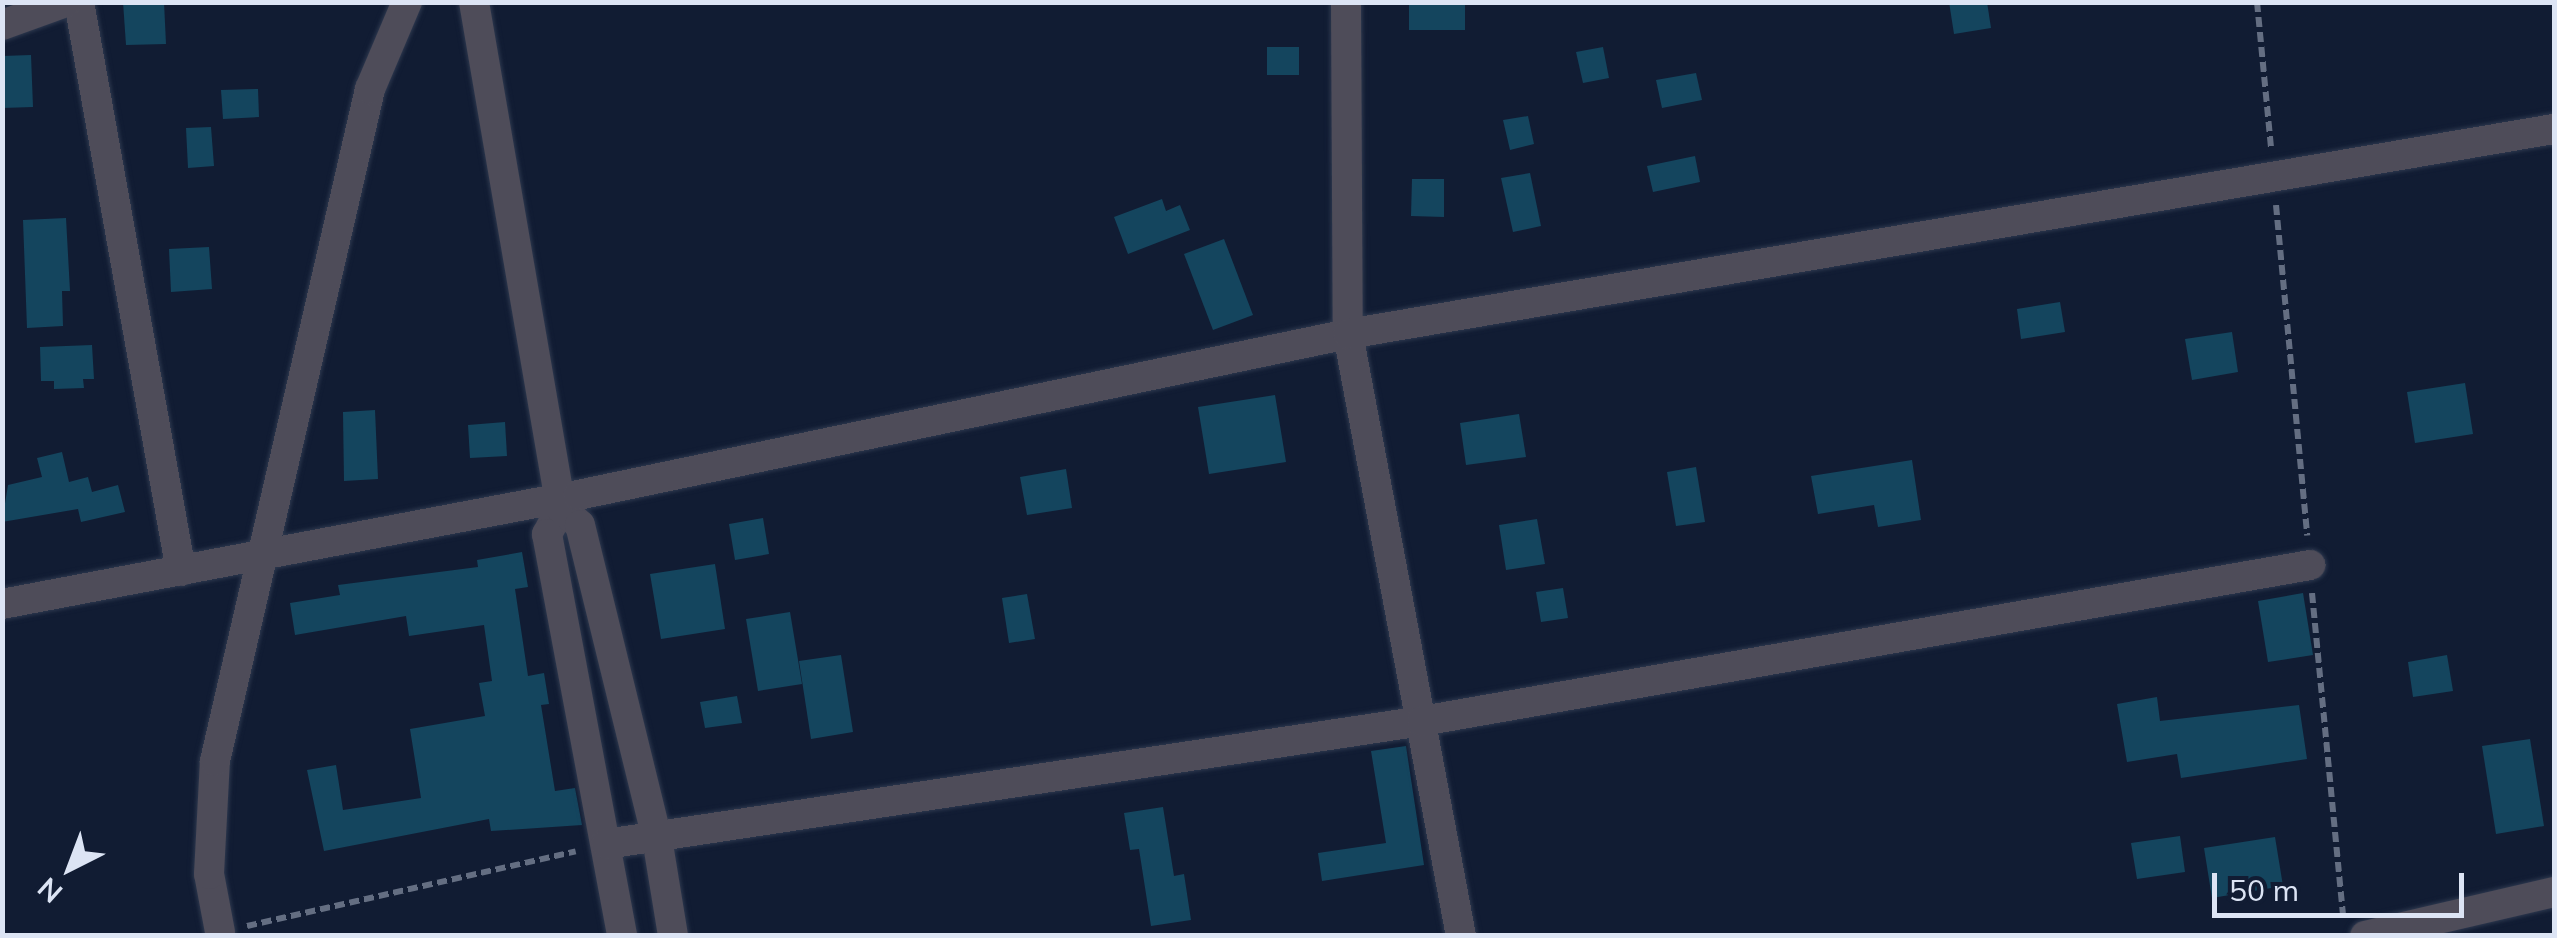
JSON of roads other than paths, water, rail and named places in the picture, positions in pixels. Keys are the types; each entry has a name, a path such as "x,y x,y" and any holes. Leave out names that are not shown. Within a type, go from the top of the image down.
{"street":[{"path":"2,25 66,2"},
{"path":"79,2 180,570"},
{"path":"220,932 209,874 215,761 370,89 406,2"},
{"path":"474,2 560,503 580,526 658,838 673,936"},
{"path":"1346,2 1348,334 1461,936"},
{"path":"2,604 560,503 1348,334 2273,172 2554,128"},
{"path":"560,503 547,534 622,936"},
{"path":"606,844 1422,720 2310,564"},
{"path":"2366,936 2554,892"}]}
